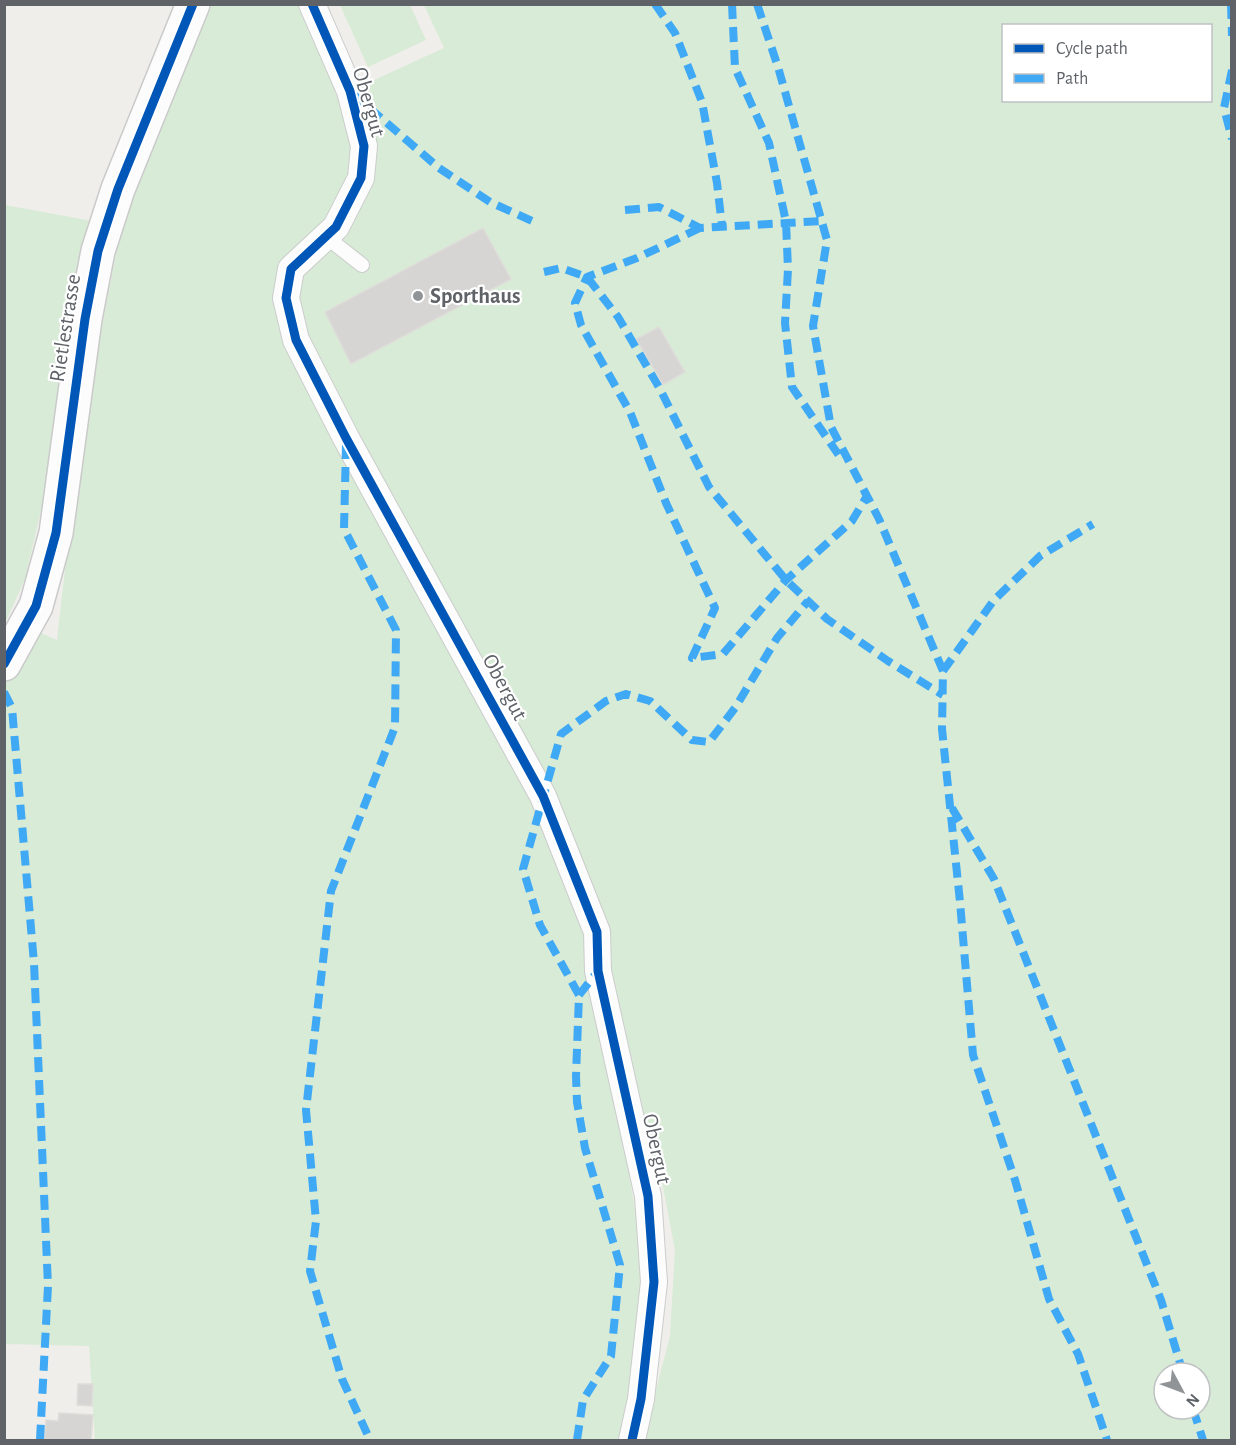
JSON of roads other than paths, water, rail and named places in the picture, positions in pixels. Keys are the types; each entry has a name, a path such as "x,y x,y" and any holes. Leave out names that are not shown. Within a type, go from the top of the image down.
{"street":[{"name":"Rietlestrasse","path":"4,664 36,606 56,533 85,320 98,251 118,189 193,4"},
{"name":"Obergut","path":"312,4 350,91 364,146 361,178 336,227 291,269 286,298 296,340 346,438 543,796 597,932 598,970 648,1196 654,1282 641,1399 632,1440"}],"lane":[{"path":"325,236 362,265"}],"place":[{"name":"Sporthaus","path":"418,296"}]}
